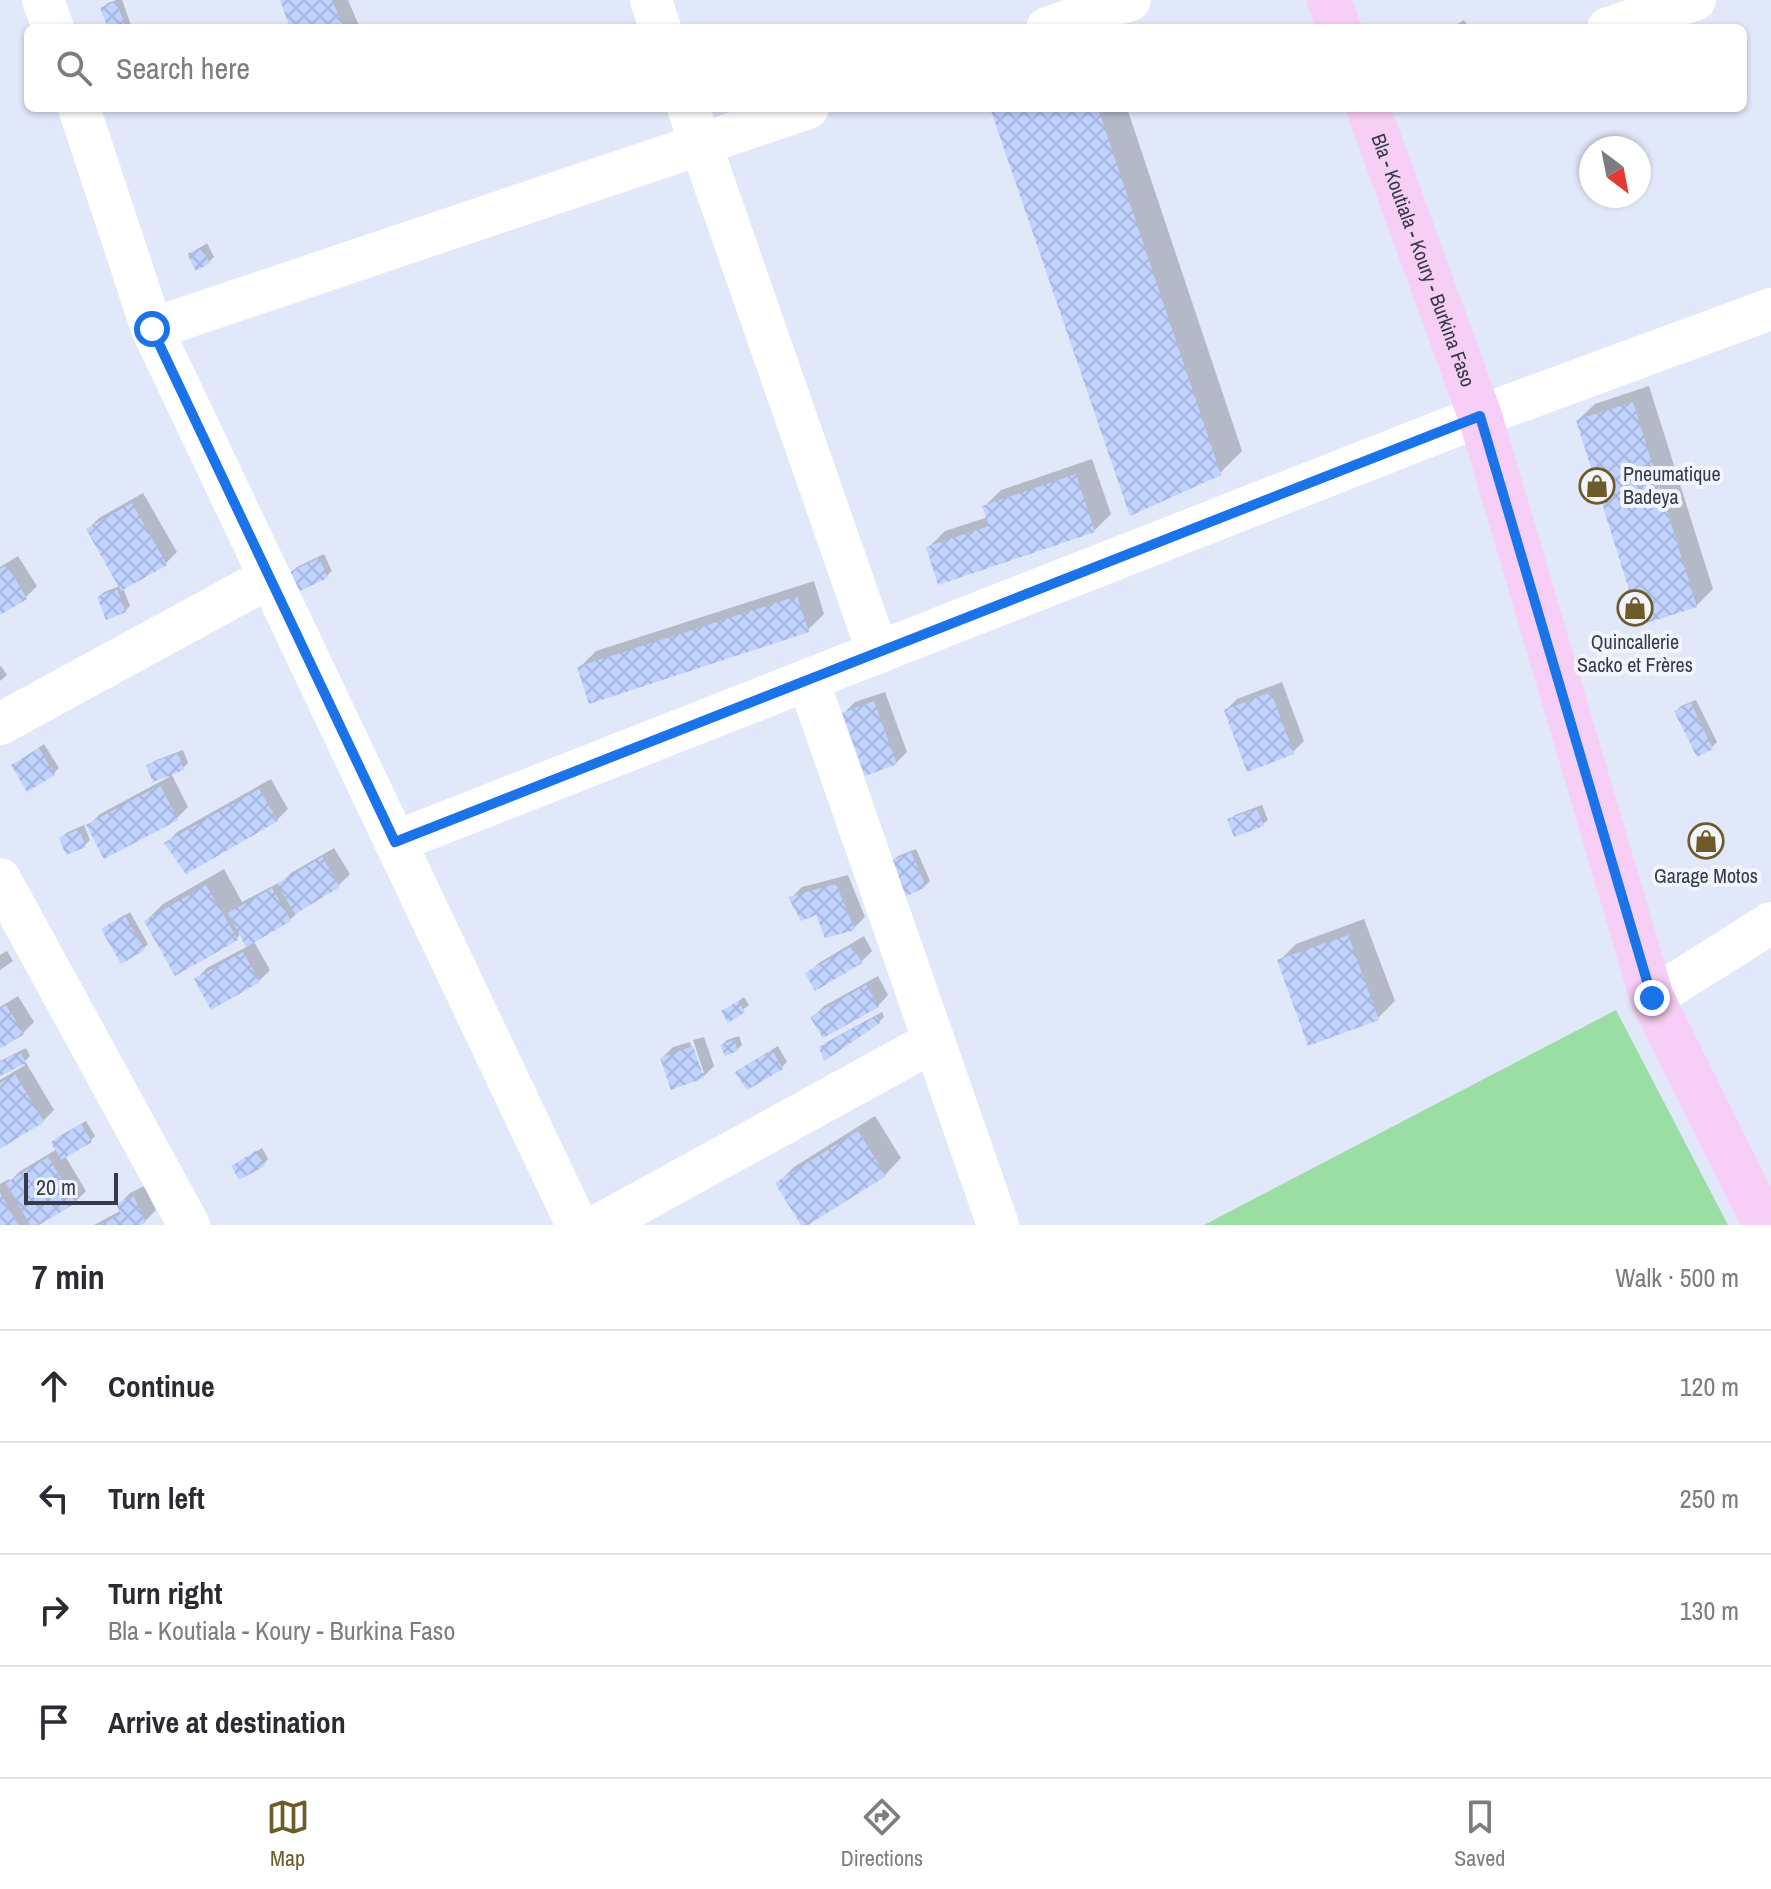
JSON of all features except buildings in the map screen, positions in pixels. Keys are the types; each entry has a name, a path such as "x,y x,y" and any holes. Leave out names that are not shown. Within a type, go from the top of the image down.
{"main road":[{"path":"1329,0 1338,24"},
{"name":"Bla - Koutiala - Koury - Burkina Faso","path":"1369,112 1480,416 1652,998 1765,1225"}],"street":[{"path":"43,0 52,24"},
{"path":"651,0 659,24"},
{"path":"1059,24 1130,0"},
{"path":"1620,24 1695,0"},
{"path":"80,112 152,329 577,1225"},
{"path":"152,329 695,126 783,112"},
{"path":"695,126 878,653"},
{"path":"395,842 1480,416 1771,309"},
{"path":"0,724 270,577"},
{"path":"808,680 998,1225"},
{"path":"0,879 189,1225"},
{"path":"1652,998 1771,923"},
{"path":"599,1225 934,1041"}],"green space":[{"path":"1616,1010 1728,1225 1204,1225"}],"place":[{"name":"Pneumatique Badeya","path":"1597,486"},
{"name":"Quincallerie Sacko et Frères","path":"1635,608"},
{"name":"Garage Motos","path":"1706,841"}],"route":[{"path":"152,329 395,842 1480,416 1652,998"}]}
